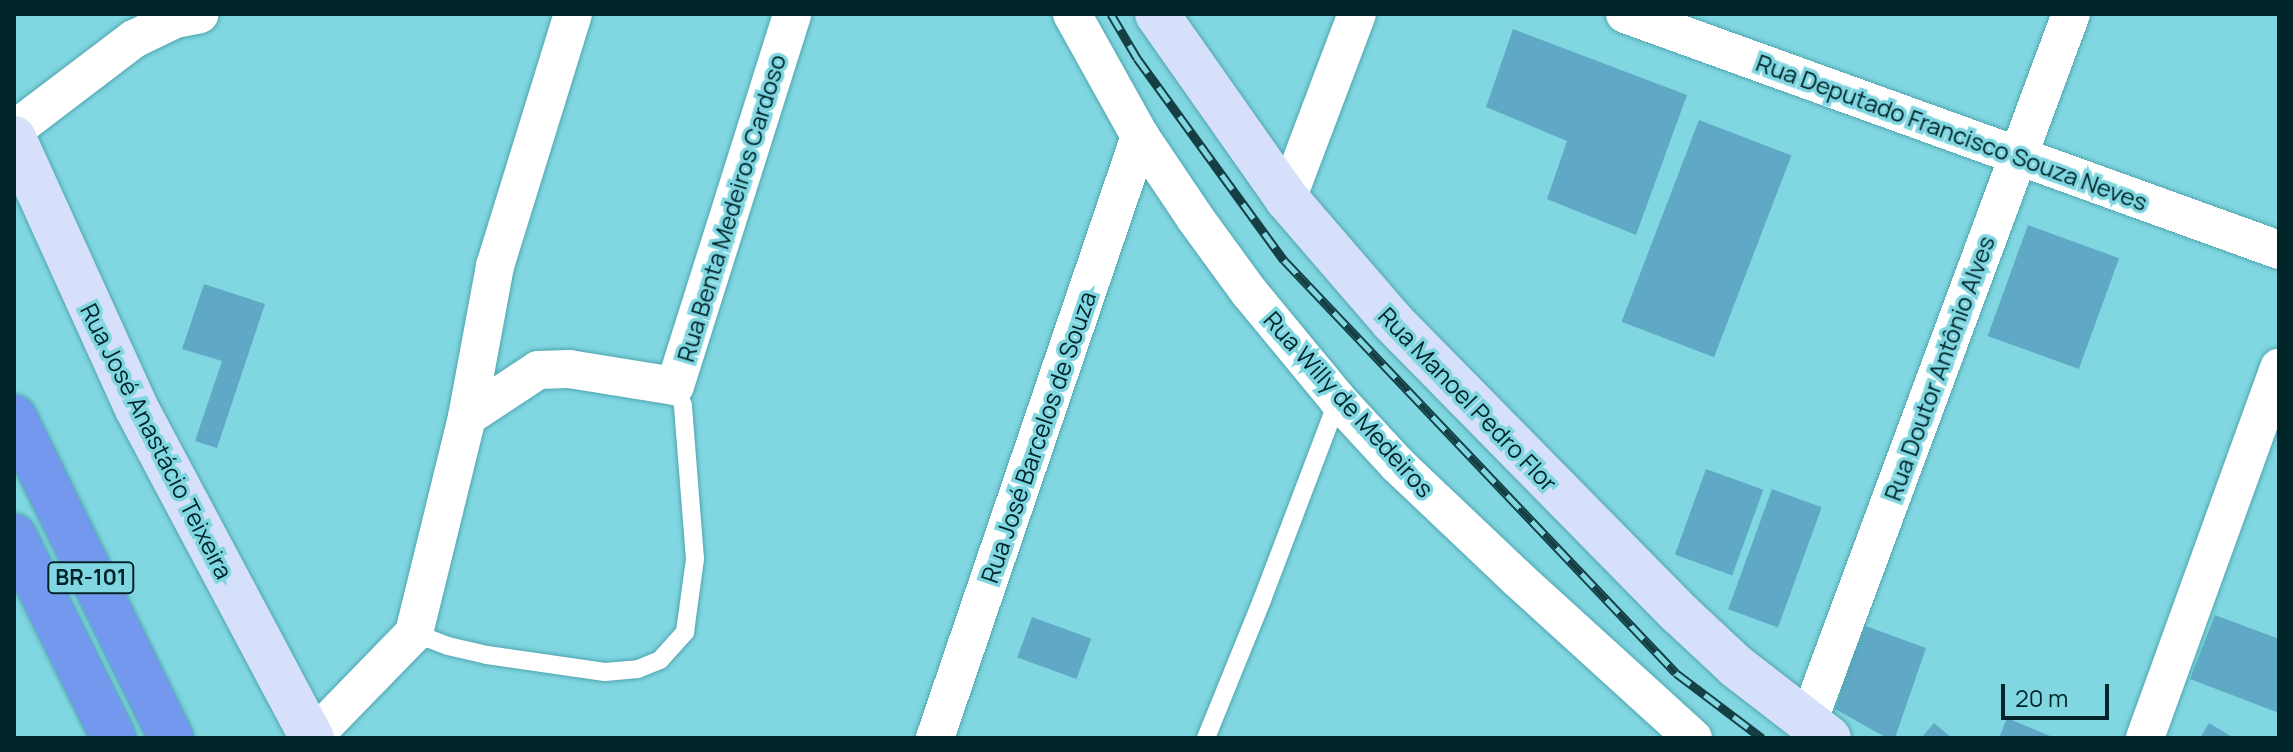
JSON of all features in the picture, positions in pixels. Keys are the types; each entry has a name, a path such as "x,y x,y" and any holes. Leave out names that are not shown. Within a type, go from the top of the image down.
{"highway":[{"name":"BR-101","path":"14,417 171,738"},
{"name":"BR-101","path":"14,536 114,738"}],"main road":[{"name":"Rua Manoel Pedro Flor","path":"1157,14 1287,199 1393,322 1593,529 1737,667 1818,730"},
{"name":"Rua José Anastácio Teixeira","path":"14,138 137,409 312,738"}],"street":[{"path":"14,130 134,39 175,19 200,14"},
{"path":"312,738 414,633 467,417 495,266 573,14"},
{"name":"Rua Benta Medeiros Cardoso","path":"467,417 538,370 569,369 675,386 792,14"},
{"name":"Rua Willy de Medeiros","path":"1072,14 1140,136 1249,292 1338,400 1398,465 1693,738"},
{"path":"1287,199 1357,14"},
{"name":"Rua Deputado Francisco Souza Neves","path":"1625,14 2279,250"},
{"name":"Rua Doutor Antônio Alves","path":"1818,730 2018,156 2071,14"},
{"name":"Rua José Barcelos de Souza","path":"935,738 1140,136"},
{"path":"2145,738 2279,368"}],"lane":[{"path":"414,633 448,646 487,655 605,672 638,669 660,660 685,632 695,559 683,405 675,386"},
{"path":"1206,738 1338,400"}],"building":[{"path":"1513,29 1687,95 1636,235 1547,199 1567,141 1486,107"},
{"path":"1699,120 1791,155 1714,357 1622,322"},
{"path":"2028,225 2119,258 2079,369 1988,336"},
{"path":"204,284 265,304 217,448 195,441 222,361 182,349"},
{"path":"1706,469 1763,490 1732,575 1675,555"},
{"path":"1772,489 1822,507 1778,627 1728,609"},
{"path":"2215,615 2279,639 2279,713 2190,679"},
{"path":"1032,617 1091,639 1076,679 1017,657"},
{"path":"1863,625 1926,648 1895,738 1887,738 1835,709"},
{"path":"2007,718 2055,738 1999,738"},
{"path":"1934,723 1952,738 1921,738"},
{"path":"2209,723 2234,738 2200,738"}],"railway":[{"path":"1111,14 1137,58 1284,260 1676,673 1762,738"}]}
